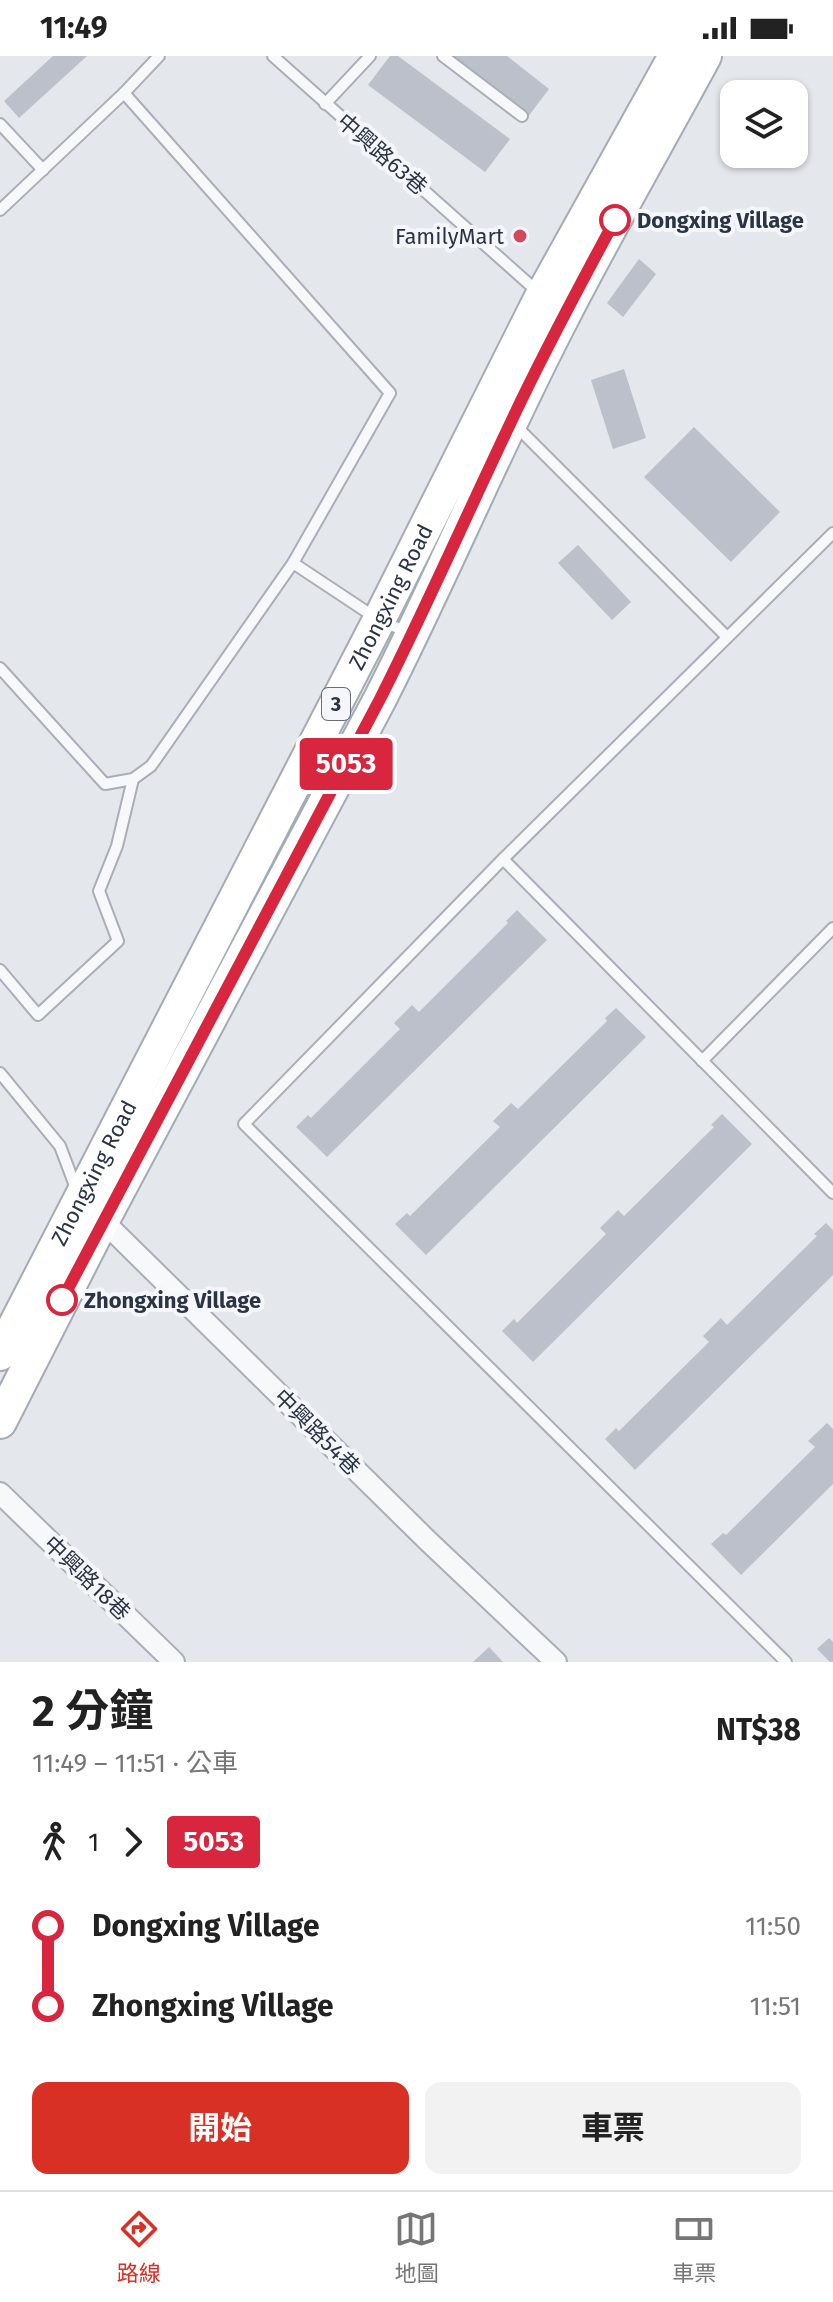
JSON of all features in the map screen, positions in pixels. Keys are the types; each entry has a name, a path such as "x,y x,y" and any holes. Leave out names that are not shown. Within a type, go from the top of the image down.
{"main road":[{"name":"Zhongxing Road","path":"553,305 705,56"},
{"name":"Zhongxing Road","path":"0,1422 91,1210 379,620 501,409 669,60"},
{"name":"Zhongxing Road","path":"0,1354 91,1210 413,634 501,409"}],"street":[{"name":"中興路54巷","path":"91,1210 429,1542 556,1662"},
{"name":"中興路18巷","path":"0,1493 174,1662"}],"lane":[{"path":"0,210 159,56"},
{"name":"中興路63巷","path":"273,56 553,305"},
{"path":"325,104 370,56"},
{"path":"443,56 522,116"},
{"path":"0,668 105,784 133,779 151,766 293,563 390,393 124,93"},
{"path":"0,124 43,170"},
{"path":"501,409 727,637"},
{"path":"786,1662 244,1124 503,859 833,533"},
{"path":"293,563 379,620 413,634"},
{"path":"0,970 38,1015 118,941 99,891 117,846 133,779"},
{"path":"503,859 833,1193"},
{"path":"702,1061 833,928"},
{"path":"0,1073 60,1146 91,1210"}],"building":[{"path":"53,56 87,56 19,118 4,101"},
{"path":"390,56 398,56 510,139 485,172 368,85"},
{"path":"439,56 507,56 549,89 524,122"},
{"path":"639,259 656,274 623,317 607,303"},
{"path":"624,369 646,438 613,449 591,380"},
{"path":"694,427 780,512 731,562 644,477"},
{"path":"578,545 631,602 612,620 558,563"},
{"path":"517,910 547,940 327,1157 296,1127 308,1115 311,1118 400,1029 394,1023 412,1005 419,1012 508,923 506,921"},
{"path":"616,1008 646,1037 426,1255 395,1224 407,1213 410,1216 500,1127 493,1121 511,1103 518,1109 607,1021 605,1018"},
{"path":"722,1114 752,1144 533,1362 502,1331 514,1319 517,1323 606,1234 600,1228 618,1210 624,1216 714,1127 711,1125"},
{"path":"826,1223 833,1230 833,1275 635,1470 605,1439 616,1428 619,1431 709,1342 703,1336 721,1318 727,1325 817,1236 814,1234"},
{"path":"827,1423 833,1429 833,1484 741,1575 711,1544 723,1533 726,1535 815,1447 808,1441"},
{"path":"829,1638 833,1642 833,1662 817,1649"},
{"path":"489,1647 503,1662 473,1662"}],"bus line":[{"name":"5053","path":"62,1300 380,699 524,394 615,220"}],"place":[{"name":"Dongxing Village","path":"615,220"},
{"name":"FamilyMart","path":"520,236"},
{"name":"Zhongxing Village","path":"62,1300"}]}
